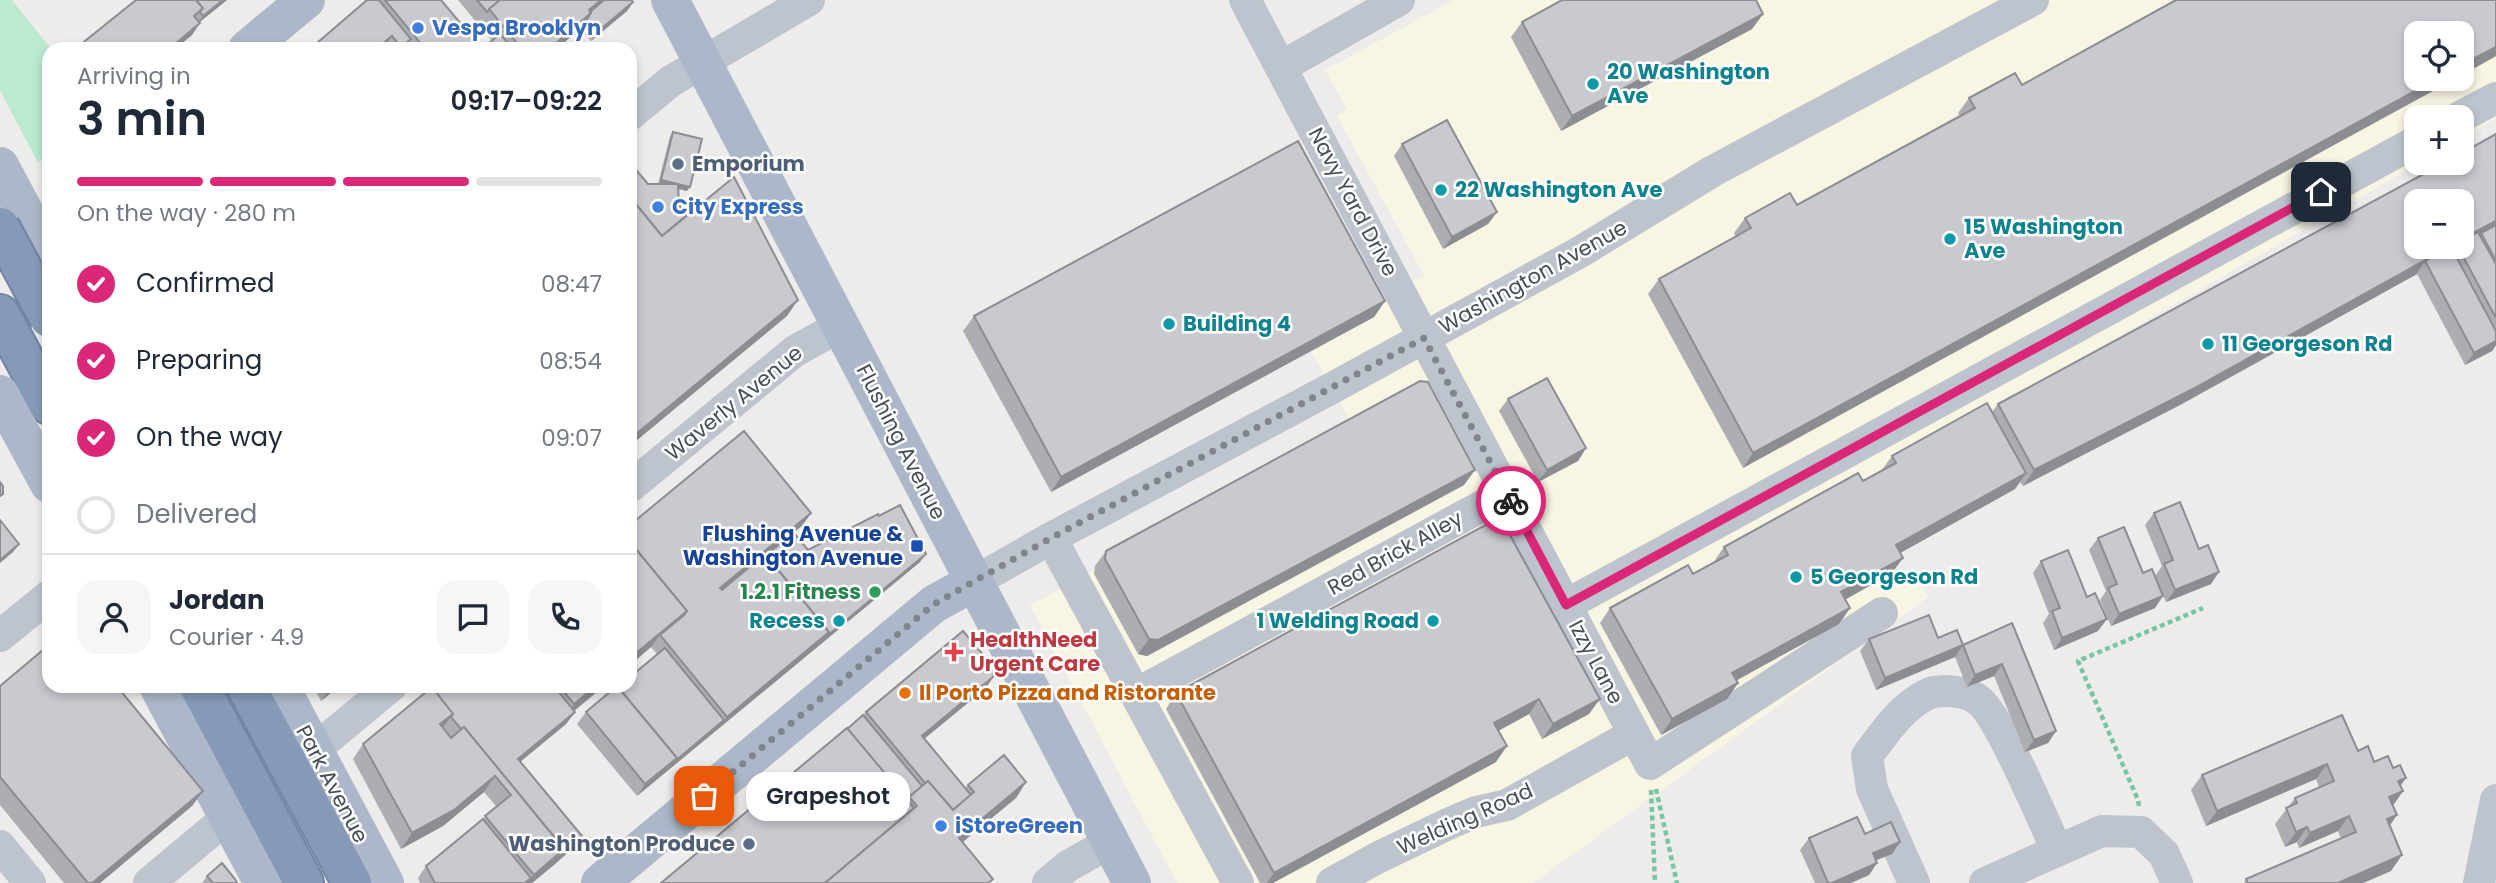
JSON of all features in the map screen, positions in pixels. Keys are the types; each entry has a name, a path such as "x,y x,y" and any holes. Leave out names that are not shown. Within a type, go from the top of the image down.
{"highway":[{"path":"33,231 42,280"},
{"path":"0,314 42,392"},
{"path":"203,693 304,883"},
{"path":"250,693 352,883"}],"main road":[{"path":"255,42 306,0"},
{"name":"Flushing Avenue","path":"670,0 842,325 984,576 1132,883"},
{"path":"0,166 33,231 0,253"},
{"path":"0,394 42,471"},
{"name":"Washington Avenue","path":"600,883 934,604 984,576"},
{"path":"162,693 263,883"},
{"name":"Park Avenue","path":"284,693 385,883"}],"street":[{"path":"637,109 671,81 809,0"},
{"name":"Navy Yard Drive","path":"1245,0 1424,338"},
{"path":"1281,67 1399,0"},
{"name":"Washington Avenue","path":"984,576 1580,252 1713,172 2033,0"},
{"path":"2474,110 2496,98"},
{"path":"1566,605 2404,148"},
{"name":"Waverly Avenue","path":"637,481 795,351 842,325"},
{"name":"Izzy Lane","path":"1424,338 1650,764"},
{"name":"Red Brick Alley","path":"1136,694 1506,493"},
{"path":"1051,538 1238,883"},
{"path":"0,636 42,602"},
{"path":"1650,764 1882,613"},
{"path":"1914,883 1872,789 1867,756 1894,721 1911,704 1928,693 1953,692 1978,699 1996,720 2057,850"},
{"path":"314,750 383,693"},
{"name":"Welding Road","path":"1332,883 1448,824 1476,812 1507,805 1634,734"},
{"path":"2479,883 2496,800"},
{"path":"149,883 228,817"},
{"path":"1985,883 2102,831 2141,832 2164,855 2178,883"},
{"path":"1048,883 1068,866 1111,842"},
{"path":"0,846 30,883"}],"path":[{"path":"2141,832 2138,800 2078,661 2203,608"},
{"path":"1650,764 1655,883"},
{"path":"1650,764 1677,883"}],"shaded area":[{"path":"1454,0 2496,0 2496,118 2474,131 2474,105 2404,105 2404,172 1977,418 2015,489 1886,561 1899,587 1918,580 1928,597 1533,883 1177,883 1030,605 1094,571 1097,565 1353,427 1311,351 1373,317 1369,307 1424,275 1337,116 1347,109 1325,70"}],"green space":[{"path":"0,0 12,0 45,42 42,42 42,160 38,163 0,90"}],"building":[{"path":"136,0 196,0 203,8 194,16 200,23 177,42 84,42"},
{"path":"196,0 223,0 203,16 200,12 203,8"},
{"path":"367,0 379,0 411,39 407,42 397,42 392,36 385,42 318,42"},
{"path":"385,0 441,0 476,42 419,42"},
{"path":"477,0 500,0 487,12"},
{"path":"500,0 601,0 589,10 591,13 557,42 516,42 489,9"},
{"path":"604,0 633,2 596,33 586,21 590,12"},
{"name":"20 Washington Ave","path":"1562,0 1756,0 1763,14 1572,116 1522,22"},
{"name":"15 Washington Ave","path":"2176,0 2496,0 2496,47 2474,59 2474,21 2404,21 2404,91 2415,91 1753,453 1659,279 1751,228 1745,218 1790,193 1797,205 1975,108 1969,98 2015,73 2022,85"},
{"path":"500,34 507,42 490,42"},
{"name":"22 Washington Ave","path":"1447,120 1497,212 1452,237 1402,144"},
{"name":"Emporium","path":"673,132 702,139 690,187 661,180"},
{"name":"11 Georgeson Rd","path":"2496,134 2496,221 2474,233 2474,189 2404,189 2404,259 2427,259 2191,390 2034,470 1998,404 2422,175 2474,175 2474,146"},
{"name":"Building 4","path":"1298,141 1385,301 1061,477 974,316"},
{"path":"637,171 648,184 678,184 679,205 687,215 662,236 637,206"},
{"path":"734,177 798,300 637,433 637,206 662,236"},
{"path":"2496,225 2496,261 2481,233"},
{"path":"2478,232 2496,264 2496,318 2464,259 2474,259 2474,234"},
{"path":"2457,259 2496,331 2496,341 2474,353 2425,261"},
{"path":"1547,378 1586,448 1547,470 1508,399"},
{"path":"1420,381 1428,382 1475,470 1158,640 1149,639 1105,559 1106,551"},
{"name":"5 Georgeson Rd","path":"1987,403 2026,473 1896,545 1903,558 1841,592 1850,608 1732,673 1738,683 1672,719 1610,608 1688,565 1693,574 1728,555 1724,547 1858,473 1863,481 1896,463 1892,456"},
{"path":"744,431 811,513 720,588 722,590 765,554 829,632 727,717 660,635 687,611 637,550 637,519"},
{"path":"0,482 3,494 0,496"},
{"path":"2180,502 2199,549 2208,545 2219,572 2175,590 2164,564 2173,560 2154,513"},
{"path":"900,505 926,554 827,636 829,632 766,555 794,533 808,550"},
{"name":"1 Welding Road","path":"1500,517 1600,699 1553,724 1539,699 1494,723 1507,746 1274,873 1176,693"},
{"path":"0,520 19,544 0,560"},
{"path":"2124,527 2143,573 2152,569 2163,596 2119,614 2108,588 2117,584 2098,538"},
{"path":"637,550 687,611 637,652"},
{"path":"2068,550 2087,597 2095,593 2107,619 2062,638 2052,611 2060,608 2041,561"},
{"path":"1929,615 1938,638 1957,630 1963,645 1885,678 1869,639"},
{"path":"2012,623 2056,731 2034,740 2002,664 1975,675 1963,645"},
{"path":"963,631 984,656 994,676 922,736 971,795 953,810 928,781 925,783 866,712"},
{"path":"665,648 724,720 674,762 677,758 623,693 637,693 637,671"},
{"path":"42,651 42,693 122,693 203,791 92,883 88,883 0,777 0,686"},
{"path":"425,693 437,693 453,714 440,724 451,738 464,727 564,849 534,875 485,816 511,795 495,776 454,810 412,833 363,744"},
{"path":"436,693 560,693 575,712 518,759 582,836 562,853 564,849 464,727 461,729 451,717 453,714"},
{"path":"565,693 587,693 574,704"},
{"path":"609,693 623,693 677,758 645,784 586,712"},
{"path":"863,715 922,786 907,800 847,729"},
{"path":"2342,715 2358,751 2368,746 2374,762 2388,756 2393,768 2400,765 2406,778 2398,781 2403,791 2389,797 2397,815 2387,819 2402,855 2338,883 2248,883 2246,879 2356,832 2349,816 2310,833 2307,827 2296,832 2286,808 2297,803 2295,798 2334,781 2327,764 2217,811 2202,775"},
{"path":"847,728 914,808 825,883 661,883"},
{"name":"iStoreGreen","path":"1004,755 1026,782 959,838 993,879 988,883 825,883 917,806 909,797 928,781 953,810 974,792 968,785"},
{"path":"1857,817 1865,834 1891,822 1900,842 1873,853 1877,863 1828,883 1809,838"},
{"path":"483,819 531,878 525,883 435,883 426,866"},
{"path":"222,863 237,883 213,883 207,876"}],"way so far":[{"path":"704,796 934,604 1051,538 1424,338 1511,501"}],"place":[{"name":"Vespa Brooklyn","path":"418,28"},
{"name":"20 Washington Ave","path":"1593,84"},
{"name":"Emporium","path":"678,164"},
{"name":"22 Washington Ave","path":"1441,190"},
{"name":"City Express","path":"658,207"},
{"name":"15 Washington Ave","path":"1950,239"},
{"name":"Building 4","path":"1169,324"},
{"name":"11 Georgeson Rd","path":"2208,344"},
{"name":"Flushing Avenue & Washington Avenue","path":"917,546"},
{"name":"5 Georgeson Rd","path":"1796,577"},
{"name":"1.2.1 Fitness","path":"875,592"},
{"name":"Recess","path":"839,621"},
{"name":"1 Welding Road","path":"1433,621"},
{"name":"HealthNeed Urgent Care","path":"954,652"},
{"name":"Il Porto Pizza and Ristorante","path":"905,693"},
{"name":"Grapeshot","path":"704,796"},
{"name":"iStoreGreen","path":"941,826"},
{"name":"Washington Produce","path":"749,844"}],"route":[{"path":"1511,501 1566,605 2321,192"}]}
